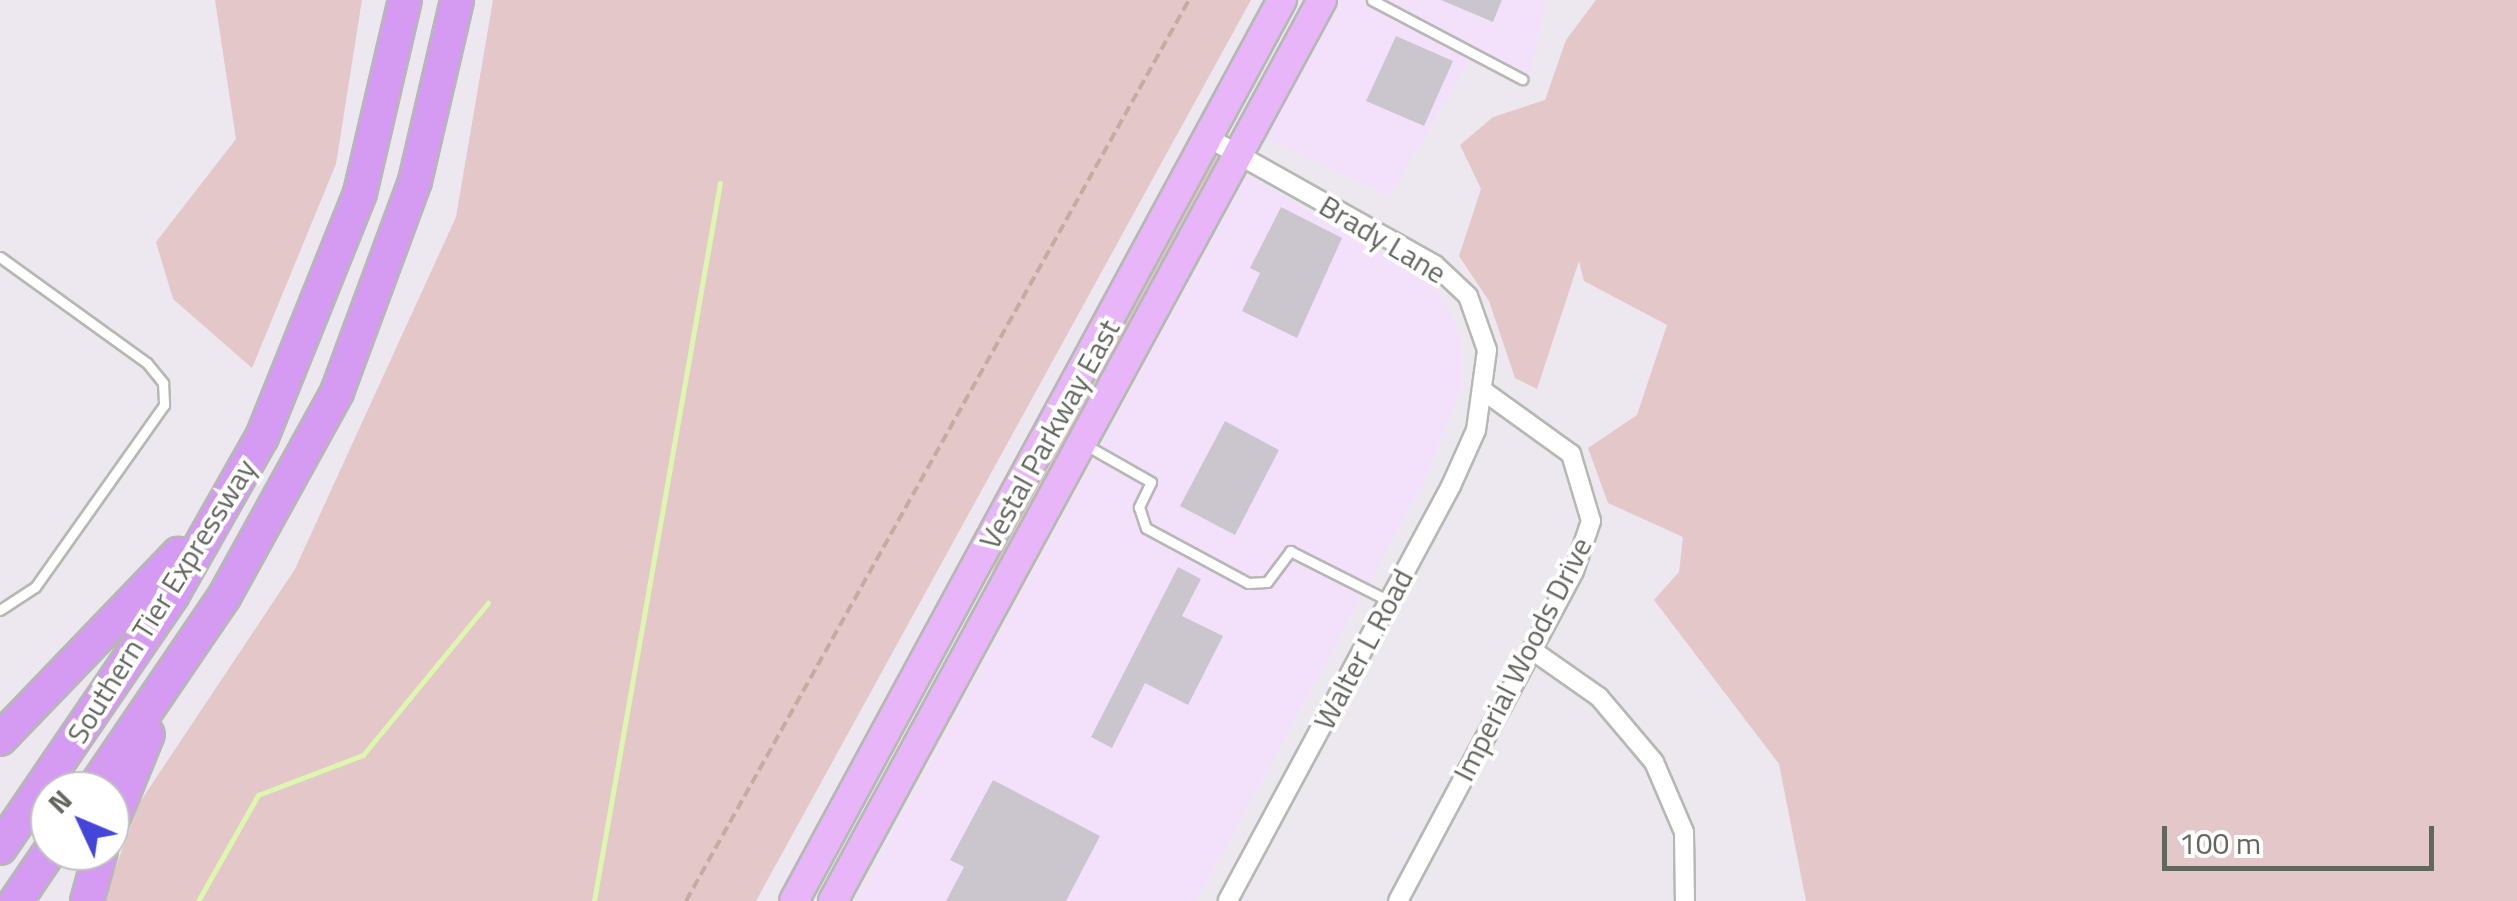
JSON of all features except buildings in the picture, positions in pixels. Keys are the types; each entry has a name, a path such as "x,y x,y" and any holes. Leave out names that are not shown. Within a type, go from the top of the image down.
{"highway":[{"name":"Southern Tier Expressway","path":"0,848 172,594 262,437 360,193 406,0"},
{"name":"Southern Tier Expressway","path":"106,771 171,676 337,392 415,182 457,0"},
{"path":"0,739 104,641 262,437"},
{"path":"130,777 171,676"},
{"path":"16,901 36,871"},
{"path":"88,901 96,871"}],"main road":[{"name":"Vestal Parkway East","path":"794,901 1282,0"},
{"name":"Vestal Parkway East","path":"833,901 1322,0"}],"street":[{"name":"Brady Lane","path":"1206,138 1454,280 1478,314 1486,392"},
{"name":"Walter L Road","path":"1228,901 1450,486 1486,392"},
{"name":"Imperial Woods Drive","path":"1398,901 1574,571 1590,501 1571,454 1486,392"},
{"path":"1532,650 1599,697 1654,762 1684,832 1685,901"}],"lane":[{"path":"1372,0 1522,80"},
{"path":"0,256 147,364 163,383 164,405 35,587 0,610"},
{"path":"1081,442 1151,482 1139,508 1146,528 1248,582 1268,582 1290,551 1388,601"}],"path":[{"path":"686,901 1189,0"}],"shaded area":[{"path":"215,0 362,0 336,164 252,368 173,299 156,242 236,139"},
{"path":"493,0 1251,0 756,901 103,901 114,871 130,871 130,829 140,802 295,569 456,217"},
{"path":"1340,0 1546,0 1528,81 1470,59 1389,196 1265,138"},
{"path":"1596,0 2517,0 2517,901 1806,901 1779,764 1654,600 1679,572 1683,537 1608,503 1588,448 1637,415 1667,325 1584,281 1579,261 1537,389 1515,378 1489,301 1459,256 1481,189 1460,145 1493,117 1545,100 1566,40"},
{"path":"1211,152 1223,156 986,591 1007,527"},
{"path":"1247,175 1430,278 1458,328 1461,387 1424,481 1196,901 856,901"}],"waterway":[{"path":"594,901 720,183"},
{"path":"198,901 258,795 363,755 488,603"}]}
